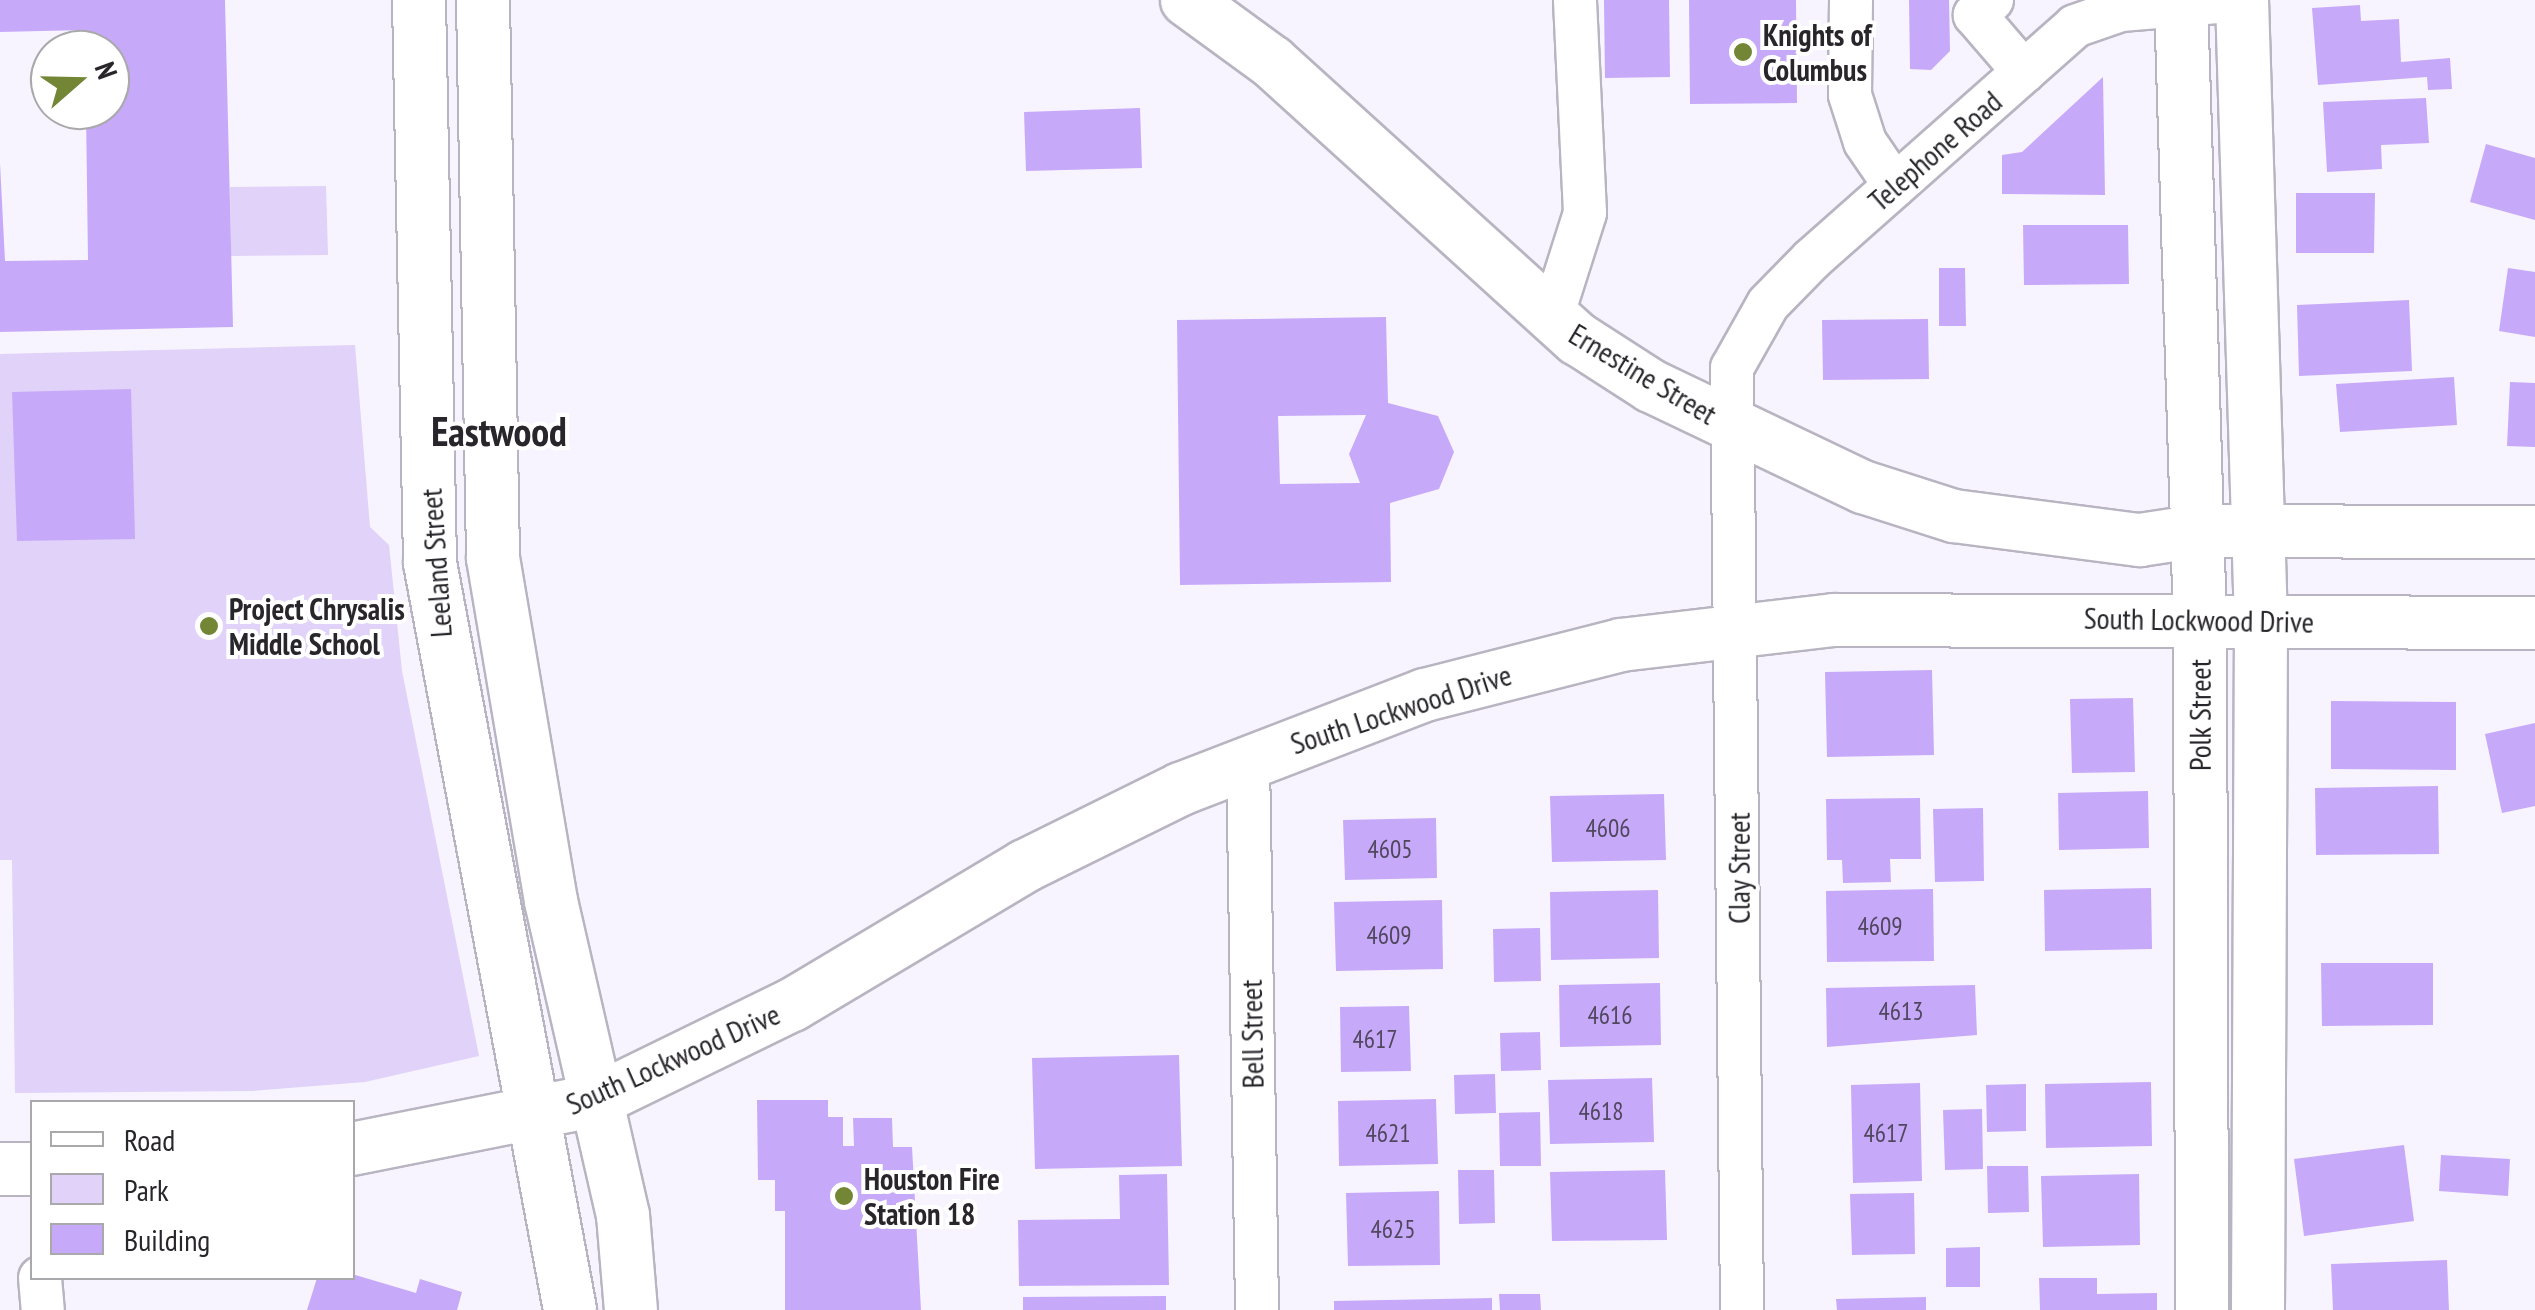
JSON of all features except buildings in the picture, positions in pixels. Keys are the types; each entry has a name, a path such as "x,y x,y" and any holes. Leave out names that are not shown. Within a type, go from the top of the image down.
{"main road":[{"name":"Leeland Street","path":"420,0 430,563 454,726 540,1117"},
{"name":"Leeland Street","path":"483,0 493,558 516,716 597,1100"},
{"name":"Ernestine Street","path":"1188,0 1272,62 1552,317 1651,386 1731,426 1954,516 2140,540 2199,530"},
{"name":"Polk Street","path":"2242,0 2254,532 2261,623 2258,1310"},
{"name":"Polk Street","path":"2181,1 2199,530 2202,1310"},
{"path":"429,447 492,448"},
{"path":"2199,530 2535,532"},
{"name":"South Lockwood Drive","path":"355,1149 540,1117 597,1100 792,1005 1025,866 1248,759 1426,695 1737,624 2535,623"},
{"path":"597,1100 623,1215 630,1310"},
{"path":"540,1117 570,1310"},
{"path":"0,1169 30,1170"}],"street":[{"path":"1552,317 1585,213 1575,0"},
{"path":"1851,0 1850,95 1865,142 1895,186"},
{"path":"1992,0 1976,15 2024,72"},
{"name":"Telephone Road","path":"1731,426 1732,368 1768,304 2075,26 2117,5 2242,0"},
{"name":"Clay Street","path":"1731,426 1737,624 1742,1310"},
{"name":"Bell Street","path":"1248,759 1256,1310"},
{"path":"40,1280 43,1310"}],"green space":[{"path":"326,186 328,255 231,256 230,187"},
{"name":"Project Chrysalis Middle School","path":"355,345 370,527 389,545 402,671 479,1056 365,1082 252,1091 15,1093 12,860 0,860 0,354"}],"place":[{"name":"Knights of Columbus","path":"1743,52"},
{"name":"Project Chrysalis Middle School","path":"209,626"},
{"name":"Houston Fire Station 18","path":"844,1196"}],"district":[{"name":"Eastwood","path":"499,431"}]}
